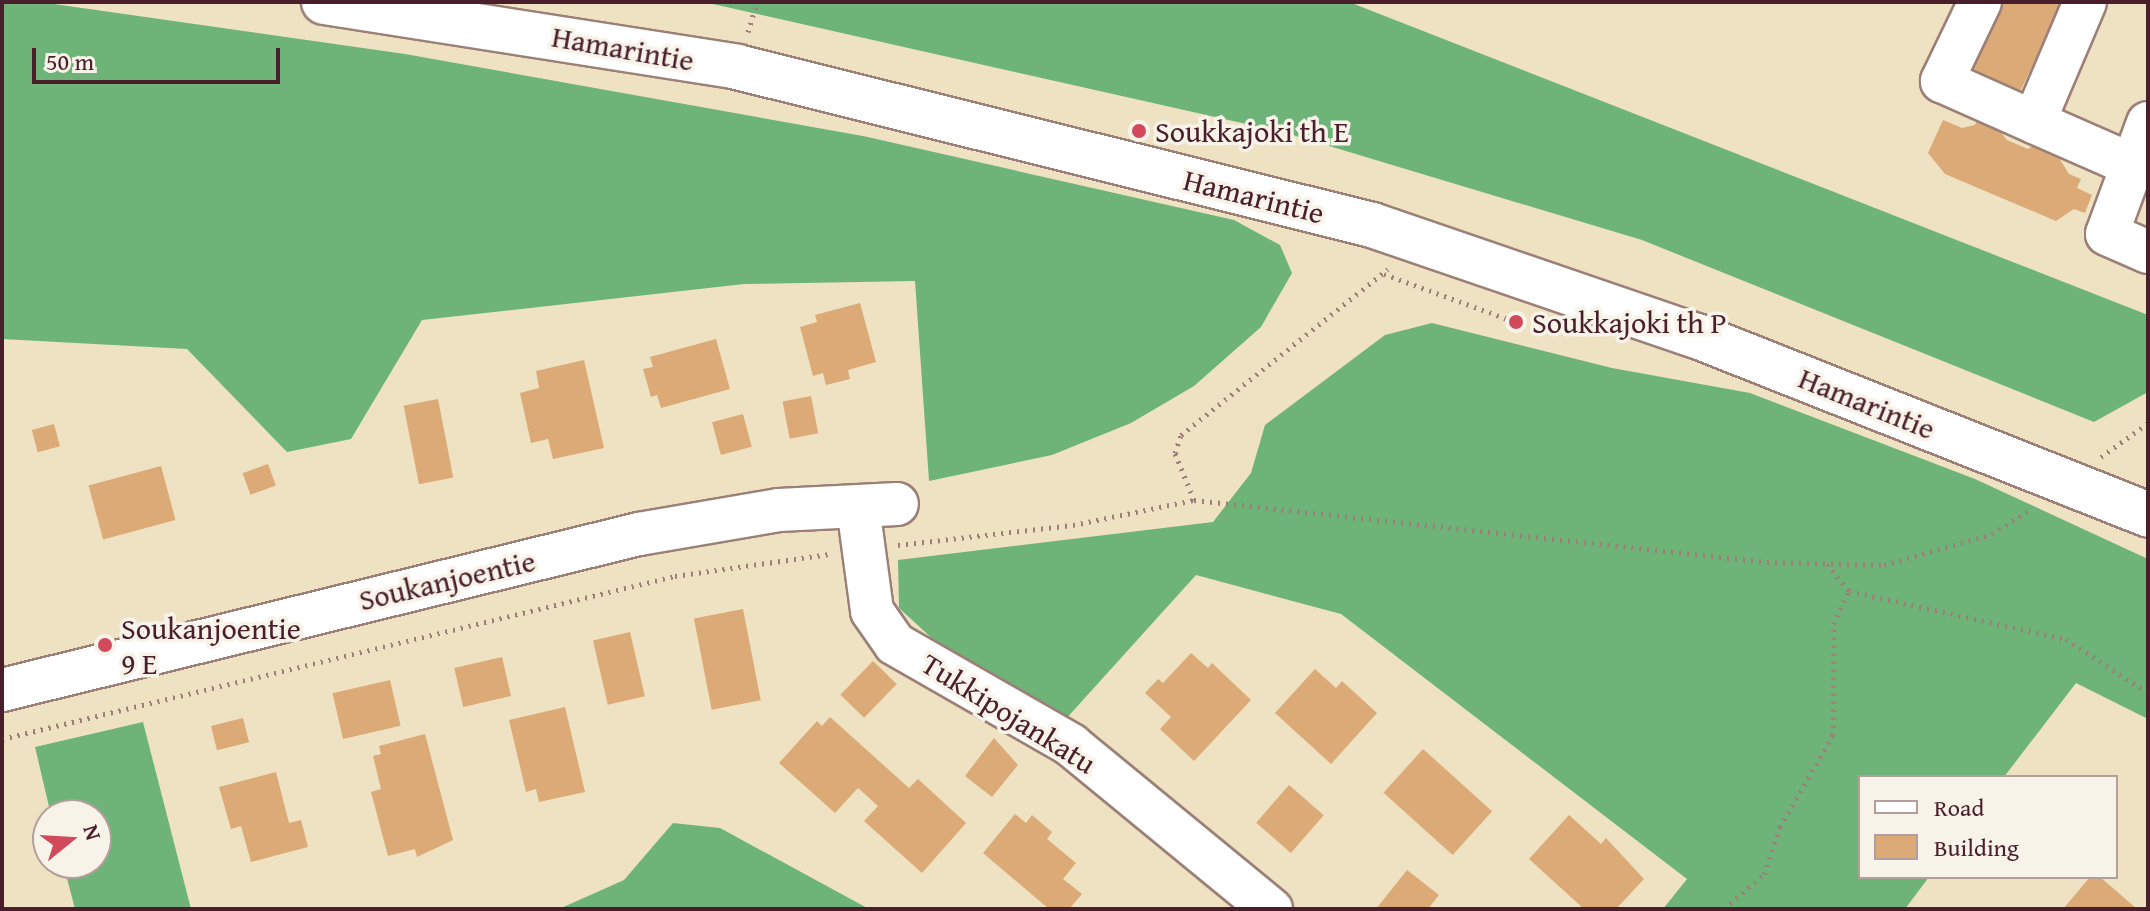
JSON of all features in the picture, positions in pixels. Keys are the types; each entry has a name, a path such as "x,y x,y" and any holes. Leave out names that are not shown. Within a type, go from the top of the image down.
{"main road":[{"name":"Hamarintie","path":"324,2 737,67 1415,239 1697,336 2148,515"}],"street":[{"path":"1980,2 1942,81 2132,165"},
{"path":"2034,122 2085,2"},
{"path":"2148,123 2107,234 2148,252"},
{"name":"Tukkipojankatu","path":"877,505 862,549 872,611 895,644 1071,745 1271,909"},
{"name":"Soukanjoentie","path":"2,690 639,534 779,510 877,505"}],"path":[{"path":"1194,500 1175,453 1181,435 1384,274 1415,239"},
{"path":"1384,274 1516,322"},
{"path":"2095,462 2148,423"},
{"path":"2,739 675,576 862,549 1073,525 1194,500 1767,562 1884,565 1931,555 1992,534 2037,505"},
{"path":"1826,564 1849,591 2066,639 2148,693"},
{"path":"1724,909 1764,874 1780,827 1833,735 1830,671 1834,624 1849,591"}],"green space":[{"path":"2,2 40,2 405,54 863,136 1234,220 1280,245 1292,273 1261,327 1194,386 1131,423 1052,455 929,481 915,281 744,284 422,320 351,439 287,452 187,349 2,339"},
{"path":"704,2 1349,2 2148,315 2148,392 2094,422 1642,240 1286,133"},
{"path":"1432,323 1612,368 1750,393 1975,479 2148,559 2148,719 2076,683 2006,775 1858,775 1858,879 1928,879 1905,909 1663,909 1687,879 1341,614 1196,575 1064,721 948,653 899,608 898,560 1213,522 1251,473 1265,425 1385,335"},
{"path":"143,722 191,909 75,909 67,879 112,879 112,799 47,799 35,747"},
{"path":"673,823 720,828 869,909 559,909 624,880"}],"building":[{"path":"1992,2 2063,2 2017,98 1959,71"},
{"path":"1982,108 2004,117 1999,130 2007,140 2028,149 2037,143 2065,144 2059,158 2069,174 2081,179 2077,188 2092,195 2085,213 2074,209 2056,221 1945,174 1928,153 1943,120 1962,128 1975,125"},
{"path":"860,303 876,362 848,370 850,379 826,385 823,373 813,376 800,327 817,322 815,315"},
{"path":"716,339 730,389 661,408 657,395 651,397 643,369 653,367 650,357"},
{"path":"584,360 604,448 553,459 548,439 531,443 520,393 539,388 536,371"},
{"path":"811,396 818,433 790,439 783,402"},
{"path":"438,399 453,478 419,484 404,406"},
{"path":"743,414 752,447 721,455 712,422"},
{"path":"54,424 60,446 38,452 32,430"},
{"path":"268,464 276,486 250,495 243,473"},
{"path":"161,466 175,520 103,540 89,485"},
{"path":"743,609 761,700 712,710 694,619"},
{"path":"630,632 645,696 608,705 593,641"},
{"path":"1191,653 1208,668 1212,663 1251,700 1194,761 1160,729 1171,717 1145,693 1158,679 1163,683"},
{"path":"502,657 511,696 463,707 454,668"},
{"path":"873,661 897,684 864,718 840,695"},
{"path":"1315,669 1336,688 1342,681 1377,713 1331,764 1275,713"},
{"path":"390,680 401,726 343,739 333,693"},
{"path":"565,707 585,792 539,802 536,789 526,792 509,720"},
{"path":"830,717 909,788 918,779 966,823 922,873 864,821 878,806 858,788 835,813 779,763 817,721 822,726"},
{"path":"243,718 249,742 217,750 211,726"},
{"path":"425,734 453,840 417,857 415,849 388,856 371,792 381,789 373,756 381,754 379,746"},
{"path":"994,738 1018,765 992,797 965,776"},
{"path":"1423,749 1492,811 1453,855 1384,793"},
{"path":"276,772 289,823 301,820 308,847 251,862 241,826 231,829 219,787"},
{"path":"1289,785 1324,815 1291,853 1256,823"},
{"path":"1015,814 1026,823 1032,815 1052,832 1047,839 1076,863 1063,879 1082,894 1069,909 1049,909 983,853"},
{"path":"1569,815 1601,844 1606,838 1644,879 1616,909 1584,909 1529,859"},
{"path":"1407,870 1439,895 1428,909 1376,909"},
{"path":"2088,879 2102,879 2137,909 2063,909"}],"place":[{"name":"Soukkajoki th E","path":"1139,131"},
{"name":"Soukkajoki th P","path":"1516,322"},
{"name":"Soukanjoentie 9 E","path":"105,645"}]}
